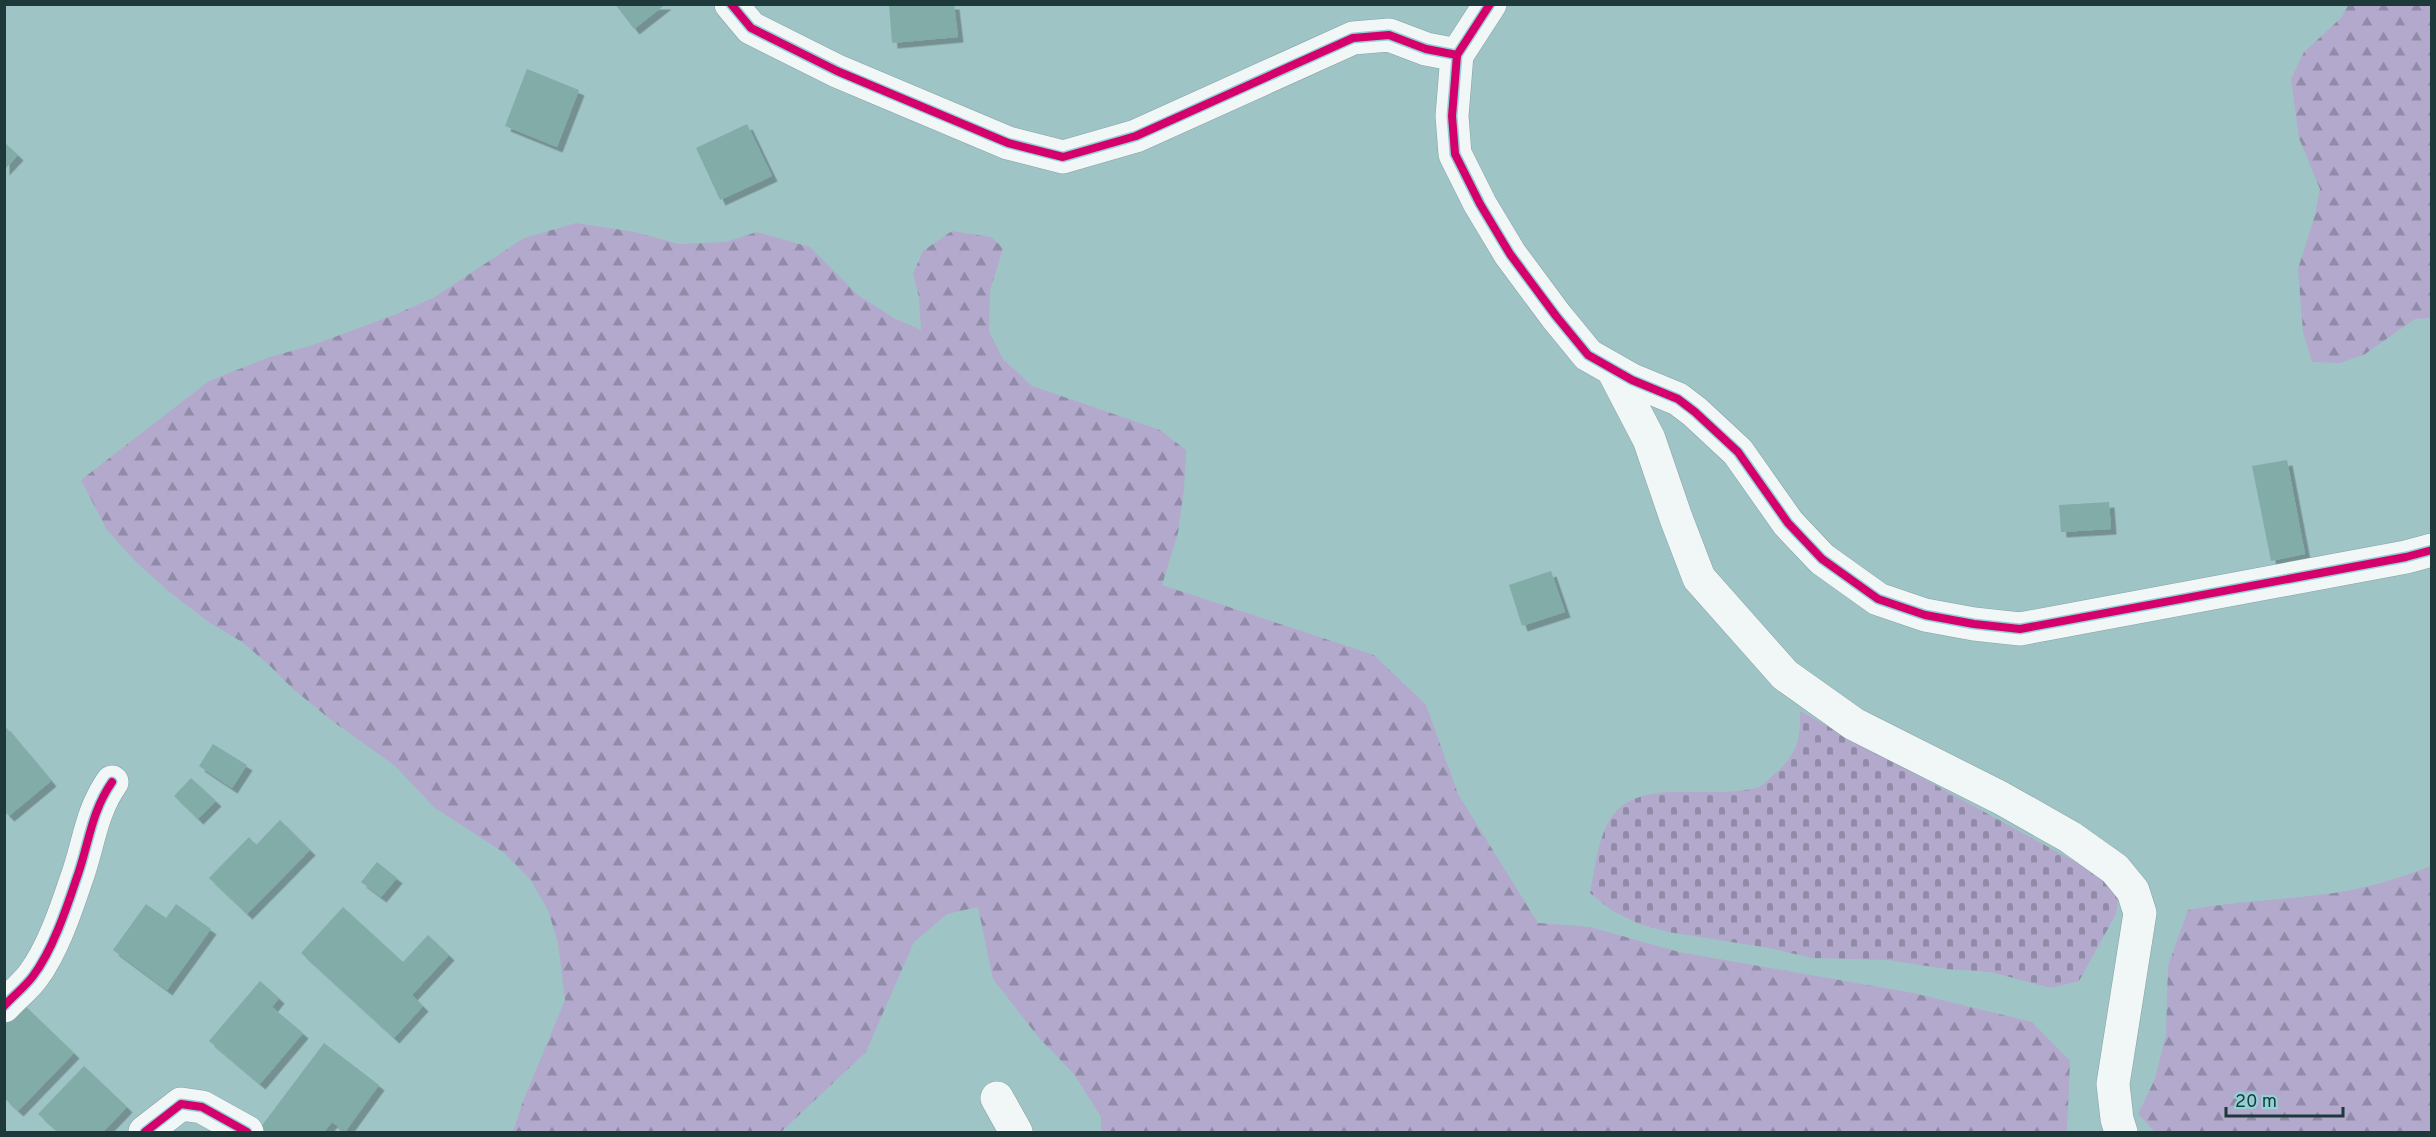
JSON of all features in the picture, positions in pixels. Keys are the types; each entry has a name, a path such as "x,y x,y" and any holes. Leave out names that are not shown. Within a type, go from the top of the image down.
{"street":[{"path":"731,4 751,28 837,71 1008,143 1063,157 1136,136 1353,38 1389,35 1426,49 1457,55"},
{"path":"1490,4 1457,55 1452,116 1455,154 1480,204 1510,254 1588,355 1613,370 1678,399 1695,412 1738,453 1788,523 1822,559 1878,599 1925,615 2020,629 2406,557 2432,550"},
{"path":"1613,370 1649,439 1676,518 1700,578 1785,675 1854,724 2001,798 2070,837 2115,869 2133,891 2140,913 2114,1084 2117,1119 2121,1132"},
{"path":"4,1006 33,977 46,956 77,879 92,820 102,797 112,782"},
{"path":"997,1098 1016,1132"},
{"path":"144,1132 181,1104 202,1107 247,1132"}],"green space":[{"path":"2348,5 2431,5 2431,318 2415,319 2365,354 2340,363 2312,362 2303,332 2298,269 2315,215 2320,189 2299,138 2291,79 2304,52 2342,17"},
{"path":"576,223 635,232 679,244 726,242 757,232 810,247 858,295 894,318 921,330 919,297 913,274 923,251 952,231 991,237 1003,248 990,291 989,332 1003,359 1032,386 1160,430 1186,450 1178,533 1162,585 1374,655 1426,705 1458,794 1538,923 1590,927 1679,952 1913,993 2032,1022 2070,1061 2067,1132 1101,1132 1101,1117 1074,1074 1039,1038 993,979 978,907 947,914 914,942 866,1052 781,1132 513,1132 522,1104 565,1000 558,943 548,910 530,879 503,852 435,808 395,766 331,720 242,642 210,623 172,594 136,562 107,530 81,480 209,381 270,357 313,345 394,315 433,298 524,238"},
{"path":"1800,711 2112,882 2118,899 2116,914 2079,981 2051,988 1991,972 1946,969 1888,960 1812,958 1769,948 1668,932 1639,924 1611,910 1590,893 1597,855 1606,827 1622,806 1635,798 1651,794 1721,792 1759,787 1786,763 1795,750 1799,736"},
{"path":"2431,866 2431,1132 2155,1132 2138,1114 2155,1079 2166,1034 2168,966 2188,910 2347,891 2408,875"}],"building":[{"path":"615,4 666,4 634,29"},
{"path":"889,4 954,4 958,37 892,43"},
{"path":"527,69 579,90 557,147 505,126"},
{"path":"747,124 772,176 720,200 696,148"},
{"path":"4,142 18,155 4,170"},
{"path":"2287,460 2305,554 2271,561 2252,466"},
{"path":"2109,502 2111,529 2061,532 2059,505"},
{"path":"1551,571 1565,612 1522,626 1509,585"},
{"path":"4,725 51,781 9,816 4,811"},
{"path":"213,744 247,765 232,788 199,766"},
{"path":"191,778 216,801 198,819 174,796"},
{"path":"280,820 310,850 247,914 209,878 249,837 256,845"},
{"path":"377,862 397,878 381,897 361,882"},
{"path":"146,904 166,918 176,904 211,929 167,990 113,950"},
{"path":"343,907 403,962 428,935 449,955 412,995 423,1006 394,1038 301,953"},
{"path":"260,981 279,998 272,1007 303,1033 260,1084 209,1041"},
{"path":"22,1003 74,1053 18,1111 4,1098 4,1020"},
{"path":"324,1043 379,1085 345,1132 332,1122 324,1132 257,1132"},
{"path":"84,1066 127,1107 104,1131 106,1132 58,1132 38,1114"}],"cycle path":[{"path":"731,4 751,28 837,71 1008,143 1063,157 1136,136 1353,38 1389,35 1426,49 1457,55"},
{"path":"1490,4 1457,55 1452,116 1455,154 1480,204 1510,254 1588,355 1632,380 1678,399 1695,412 1738,452 1788,523 1822,559 1878,599 1925,615 2020,629 2406,557 2432,550"},
{"path":"4,1006 33,976 52,943 80,867 94,818 112,782"},
{"path":"145,1132 181,1104 202,1107 247,1132"}]}
